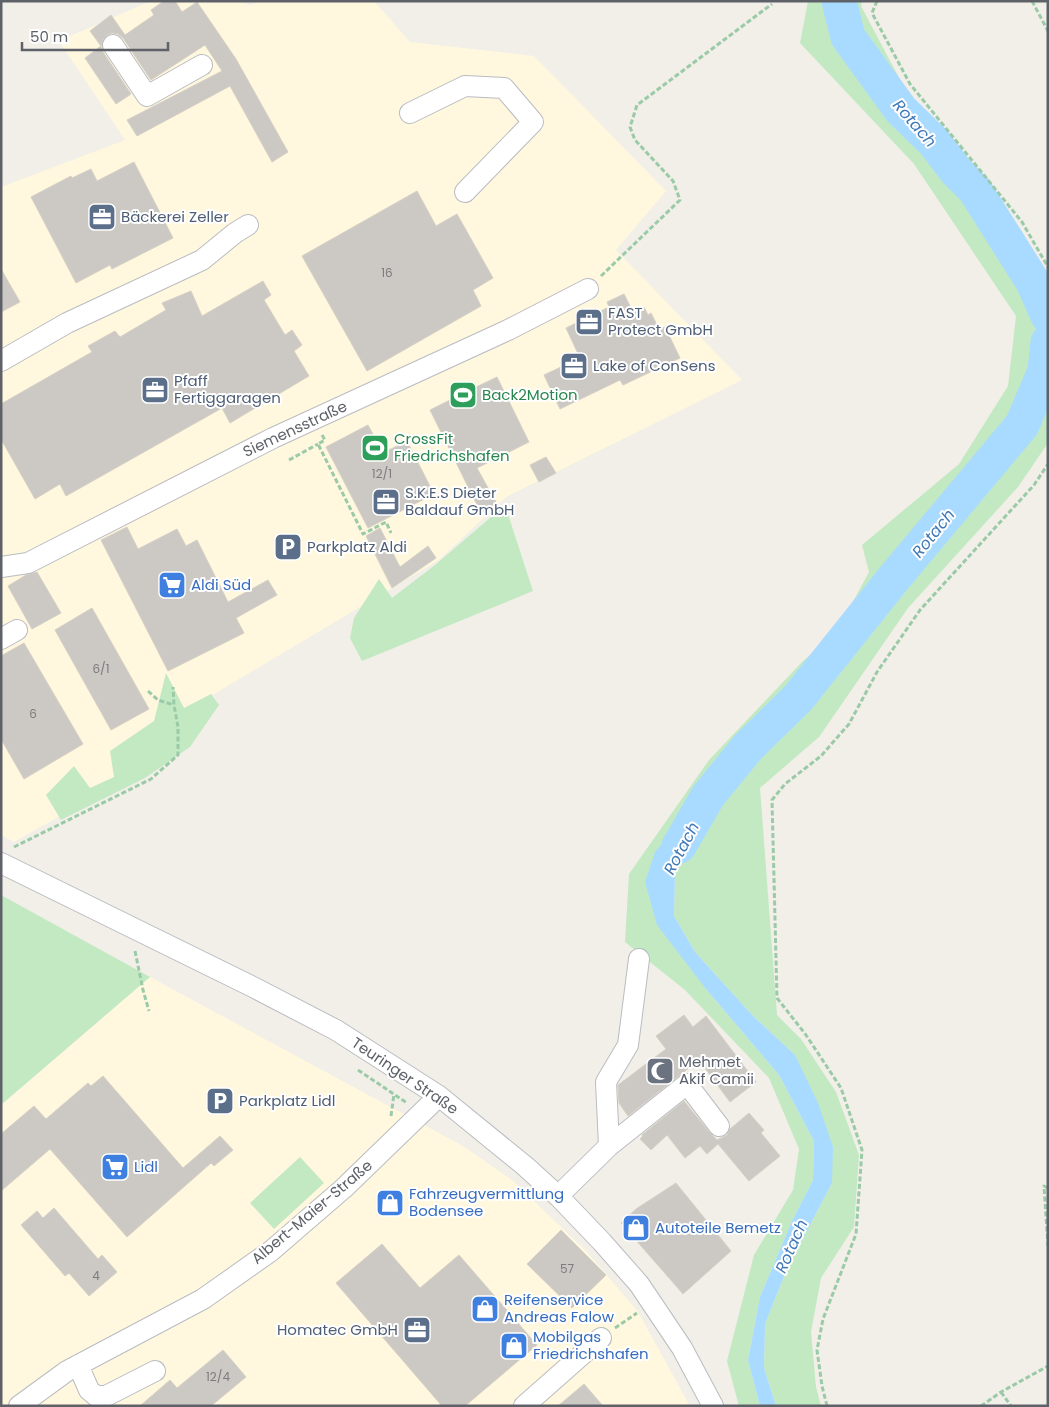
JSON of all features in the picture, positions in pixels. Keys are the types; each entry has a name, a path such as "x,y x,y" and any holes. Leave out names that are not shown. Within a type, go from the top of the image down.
{"street":[{"path":"113,45 147,96 202,65"},
{"path":"410,113 465,86 504,88 532,122 465,192"},
{"path":"1,361 67,323 202,260 235,233 248,225"},
{"name":"Siemensstraße","path":"1,567 28,563 265,442 508,330 588,289"},
{"name":"Teuringer Straße","path":"5,856 336,1030 439,1096 525,1166 558,1196 639,1284 682,1348 713,1406"},
{"path":"609,1146 606,1082 628,1045 639,959"},
{"path":"558,1196 609,1146 687,1084 719,1126"},
{"name":"Albert-Maier-Straße","path":"27,1403 78,1365 203,1299 271,1250 344,1188 439,1096"},
{"path":"524,1406 601,1338"},
{"path":"78,1365 89,1390 96,1396 106,1396 155,1371"}],"path":[{"path":"877,1 872,13 910,84 1022,222 1048,267"},
{"path":"1032,1 1048,31"},
{"path":"588,289 680,200 673,180 635,140 630,127 637,105 772,4"},
{"path":"289,460 325,440 314,420"},
{"path":"318,444 363,534 386,522 391,533"},
{"path":"827,1406 817,1350 823,1319 856,1234 862,1150 841,1088 806,1036 777,998 772,800 786,784 821,756 849,724 877,672 920,610 1034,485 1048,464"},
{"path":"5,856 151,779 178,755 178,727 173,687"},
{"path":"148,692 158,700 174,704"},
{"path":"126,946 144,955"},
{"path":"135,951 149,1011"},
{"path":"356,1069 422,1114"},
{"path":"1048,1188 1044,1186 1048,1246"},
{"path":"601,1338 642,1310"},
{"path":"981,1406 1001,1392 1048,1366"},
{"path":"1001,1392 1011,1406"}],"shaded area":[{"path":"151,1 234,1 250,5 262,1 374,1 410,42 534,56 666,191 616,250 742,380 506,497 439,560 199,703 191,742 14,842 1,835 1,187 125,140 59,41"},
{"path":"150,977 463,1146 512,1180 586,1251 638,1312 690,1406 1,1406 1,1102 4,1103"}],"green space":[{"path":"808,1 862,1 861,6 905,89 1016,227 1048,283 1048,443 1018,487 908,608 819,737 760,788 777,1015 801,1039 836,1092 859,1155 854,1227 821,1278 811,1332 816,1387 821,1406 776,1406 764,1368 765,1324 787,1269 832,1183 795,1055 753,1016 695,952 674,916 675,873 707,807 645,882 706,989 779,1075 814,1141 813,1180 792,1221 760,1297 748,1360 760,1406 739,1406 727,1361 754,1255 793,1190 799,1149 769,1078 685,990 625,942 629,874 709,760 803,661 836,633 869,572 862,545 959,464 1008,386 1016,316 914,164 800,43"},
{"path":"505,505 533,591 362,661 350,638 354,618 379,579 392,598 435,565"},
{"path":"166,673 184,708 211,694 219,705 190,747 145,778 61,820 46,795 74,766 90,788 114,777 110,751 154,721"},
{"path":"1,895 150,977 3,1103 1,1102"},
{"path":"300,1157 324,1183 274,1229 250,1203"}],"water":[{"path":"696,801 707,806 675,873 674,916 695,952 753,1016 795,1055 818,1103 833,1147 832,1183 787,1269 765,1324 764,1368 776,1406 760,1406 748,1360 760,1297 792,1221 813,1180 814,1141 779,1075 706,989 657,925 645,882 655,852"}],"building":[{"path":"164,1 175,1 182,12 197,2 236,59 288,152 272,162 230,86 137,136 127,120 222,71 205,45 151,80 123,38 118,34 112,33 107,35 103,39 101,46 90,31 111,15 125,35 154,15 151,10"},
{"path":"101,46 131,94 116,104 85,58"},
{"name":"Bäckerei Zeller","path":"134,162 173,238 112,269 110,265 76,283 31,197 71,176 72,178 91,169 97,181"},
{"path":"417,191 436,226 457,214 493,278 473,290 481,306 367,371 302,256"},
{"path":"1,269 20,302 1,312"},
{"name":"Pfaff Fertiggaragen","path":"263,281 271,295 264,300 285,335 292,330 302,345 294,351 309,376 230,423 222,408 66,496 60,484 35,499 1,439 1,404 92,352 88,346 115,331 120,337 166,310 162,303 191,291 202,316"},
{"path":"624,294 633,312 644,307 648,315 651,313 659,329 665,327 680,358 623,385 620,380 560,409 544,375 580,358 566,328 609,307 607,302"},
{"path":"497,377 529,442 477,468 497,504 481,513 430,410 456,397 455,394 469,387 470,390"},
{"path":"368,425 383,453 407,441 434,494 368,528 326,447"},
{"path":"546,457 556,473 539,482 530,465"},
{"name":"Aldi Süd","path":"127,527 138,549 177,529 186,546 197,540 228,602 268,580 277,595 236,618 244,633 168,671 101,540"},
{"path":"380,528 400,567 428,546 436,558 392,588 366,536"},
{"path":"37,572 61,613 32,629 8,586 26,575"},
{"path":"92,608 149,709 111,730 55,630"},
{"path":"24,643 83,744 24,779 1,739 1,656"},
{"name":"Mehmet Akif Camii","path":"684,1015 693,1027 706,1016 756,1082 730,1102 699,1060 628,1116 619,1103 618,1085 666,1049 656,1036"},
{"name":"Lidl","path":"103,1076 183,1168 220,1136 233,1150 214,1166 211,1163 127,1237 50,1149 1,1191 1,1134 34,1106 46,1119 88,1083 91,1086"},
{"path":"684,1101 717,1140 727,1135 730,1129 749,1113 764,1130 761,1133 780,1156 749,1181 718,1144 707,1154 700,1146 685,1158 667,1135 651,1150 640,1139 642,1135"},
{"path":"676,1183 731,1251 683,1294 621,1223 636,1209"},
{"path":"54,1208 98,1259 102,1255 117,1272 89,1296 69,1273 65,1276 21,1225 37,1211 43,1218"},
{"path":"561,1230 606,1275 572,1308 527,1264"},
{"name":"Homatec GmbH","path":"382,1244 420,1288 459,1255 537,1345 465,1406 442,1406 336,1283"},
{"path":"223,1350 246,1377 211,1406 140,1406 170,1380 177,1388"},
{"path":"584,1384 603,1406 558,1406"}],"waterway":[{"name":"Rotach","path":"839,1 848,37 901,110 934,142 956,171 975,190 1033,282 1048,316"},
{"name":"Rotach","path":"679,846 708,796 748,747 798,698 894,578 1022,425 1045,371 1048,342"}],"place":[{"name":"Bäckerei Zeller","path":"102,217"},
{"name":"FAST Protect GmbH","path":"589,322"},
{"name":"Lake of ConSens","path":"574,366"},
{"name":"Pfaff Fertiggaragen","path":"155,390"},
{"name":"Back2Motion","path":"463,395"},
{"name":"CrossFit Friedrichshafen","path":"375,448"},
{"name":"S.K.E.S Dieter Baldauf GmbH","path":"386,502"},
{"name":"Parkplatz Aldi","path":"288,547"},
{"name":"Aldi Süd","path":"172,585"},
{"name":"Mehmet Akif Camii","path":"660,1071"},
{"name":"Parkplatz Lidl","path":"220,1101"},
{"name":"Lidl","path":"115,1167"},
{"name":"Fahrzeugvermittlung Bodensee","path":"390,1203"},
{"name":"Autoteile Bemetz","path":"636,1228"},
{"name":"Reifenservice Andreas Falow","path":"485,1309"},
{"name":"Homatec GmbH","path":"417,1330"},
{"name":"Mobilgas Friedrichshafen","path":"514,1346"}]}
